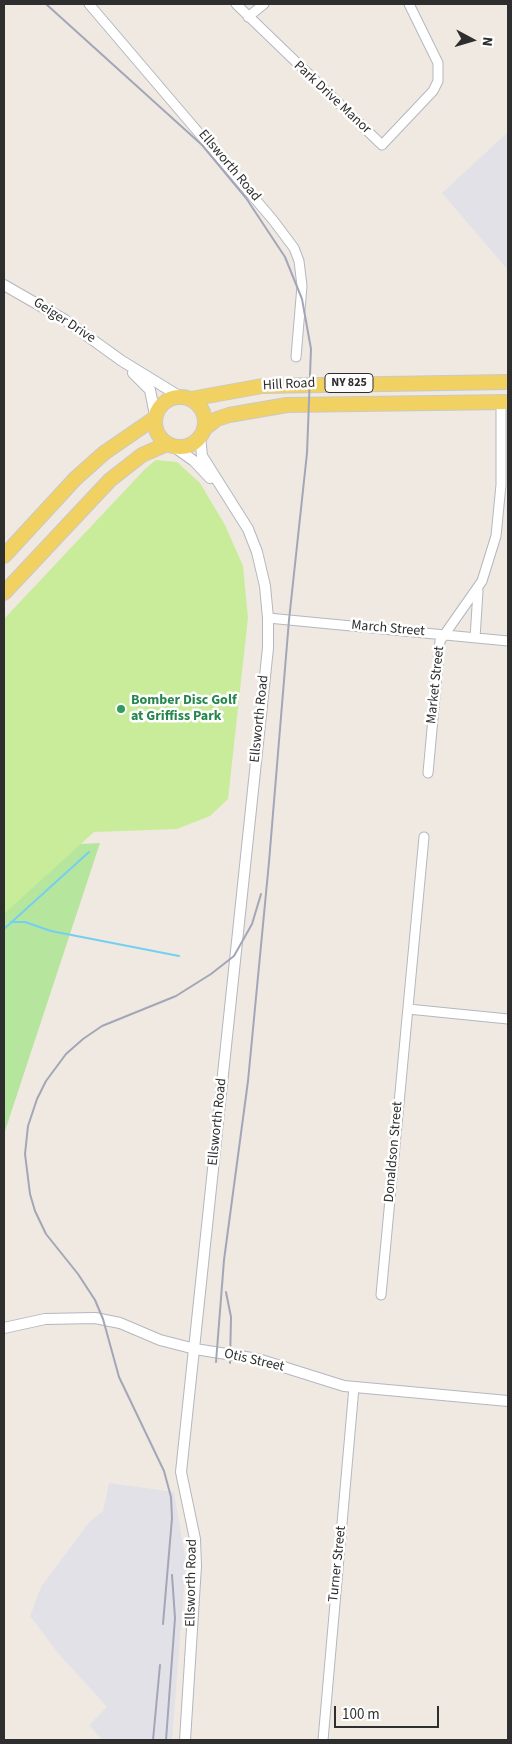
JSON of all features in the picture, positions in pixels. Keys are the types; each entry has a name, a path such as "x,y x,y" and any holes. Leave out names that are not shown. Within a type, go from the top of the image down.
{"main road":[{"name":"Hill Road","path":"185,398 262,386 508,382"},
{"name":"NY 825","path":"4,556 75,479 104,452 155,416 164,402 185,398"},
{"path":"185,398 197,403 204,415 202,433"},
{"name":"Hill Road","path":"202,433 217,419 228,415 287,405 504,402"},
{"path":"155,416 157,433 170,445"},
{"name":"NY 825","path":"4,593 110,480 142,455 170,445 188,445 202,433"}],"street":[{"name":"Ellsworth Road","path":"89,4 261,205 294,248 299,261 302,286 296,357"},
{"path":"236,4 248,17 264,4"},
{"name":"Park Drive Manor","path":"248,17 382,145 432,91 438,81 438,63 409,4"},
{"name":"Geiger Drive","path":"4,286 65,320 122,361 185,398"},
{"name":"Geiger Drive","path":"122,361 150,390 155,416"},
{"name":"Market Street","path":"428,773 438,647 443,634 478,589 493,552 499,522 504,402"},
{"name":"Ellsworth Road","path":"185,1740 196,1566 195,1539 181,1472 268,648 268,618 261,564 248,529 202,456 202,433"},
{"name":"Ellsworth Road","path":"170,445 194,460 236,508"},
{"path":"475,638 478,589"},
{"name":"March Street","path":"268,618 508,641"},
{"path":"424,837 408,1009 508,1018"},
{"name":"Donaldson Street","path":"381,1295 408,1009"},
{"name":"Otis Street","path":"4,1328 45,1319 95,1318 120,1323 160,1340 195,1349 258,1358 330,1383 354,1387 508,1401"},
{"name":"Turner Street","path":"323,1740 354,1387"}],"shaded area":[{"path":"508,132 508,270 442,193"},
{"path":"109,1483 174,1492 186,1562 172,1740 102,1740 89,1725 107,1707 58,1653 30,1616 41,1587 90,1521 103,1511"}],"green space":[{"name":"Bomber Disc Golf at Griffiss Park","path":"156,460 177,462 200,483 225,525 243,566 248,618 228,799 210,816 177,829 94,832 4,914 4,619 145,469"},
{"path":"100,843 4,1134 4,848"}],"waterway":[{"path":"4,929 89,852"},
{"path":"11,922 25,922 51,931 179,956"}],"railway":[{"path":"46,4 202,145 246,198 285,257 302,299 311,349 307,453 289,620 269,862 248,1081 224,1260 216,1362"},
{"path":"163,1624 172,1518 171,1497 164,1471 119,1377 103,1319 95,1300 78,1274 46,1234 35,1211 30,1194 25,1154 28,1126 37,1099 46,1081 66,1054 83,1039 102,1026 176,996 211,974 234,956 252,924 261,894"},
{"path":"226,1292 231,1317 230,1363"},
{"path":"166,1740 175,1618 172,1575"},
{"path":"153,1740 160,1665"}],"place":[{"name":"Bomber Disc Golf at Griffiss Park","path":"121,709"}]}
